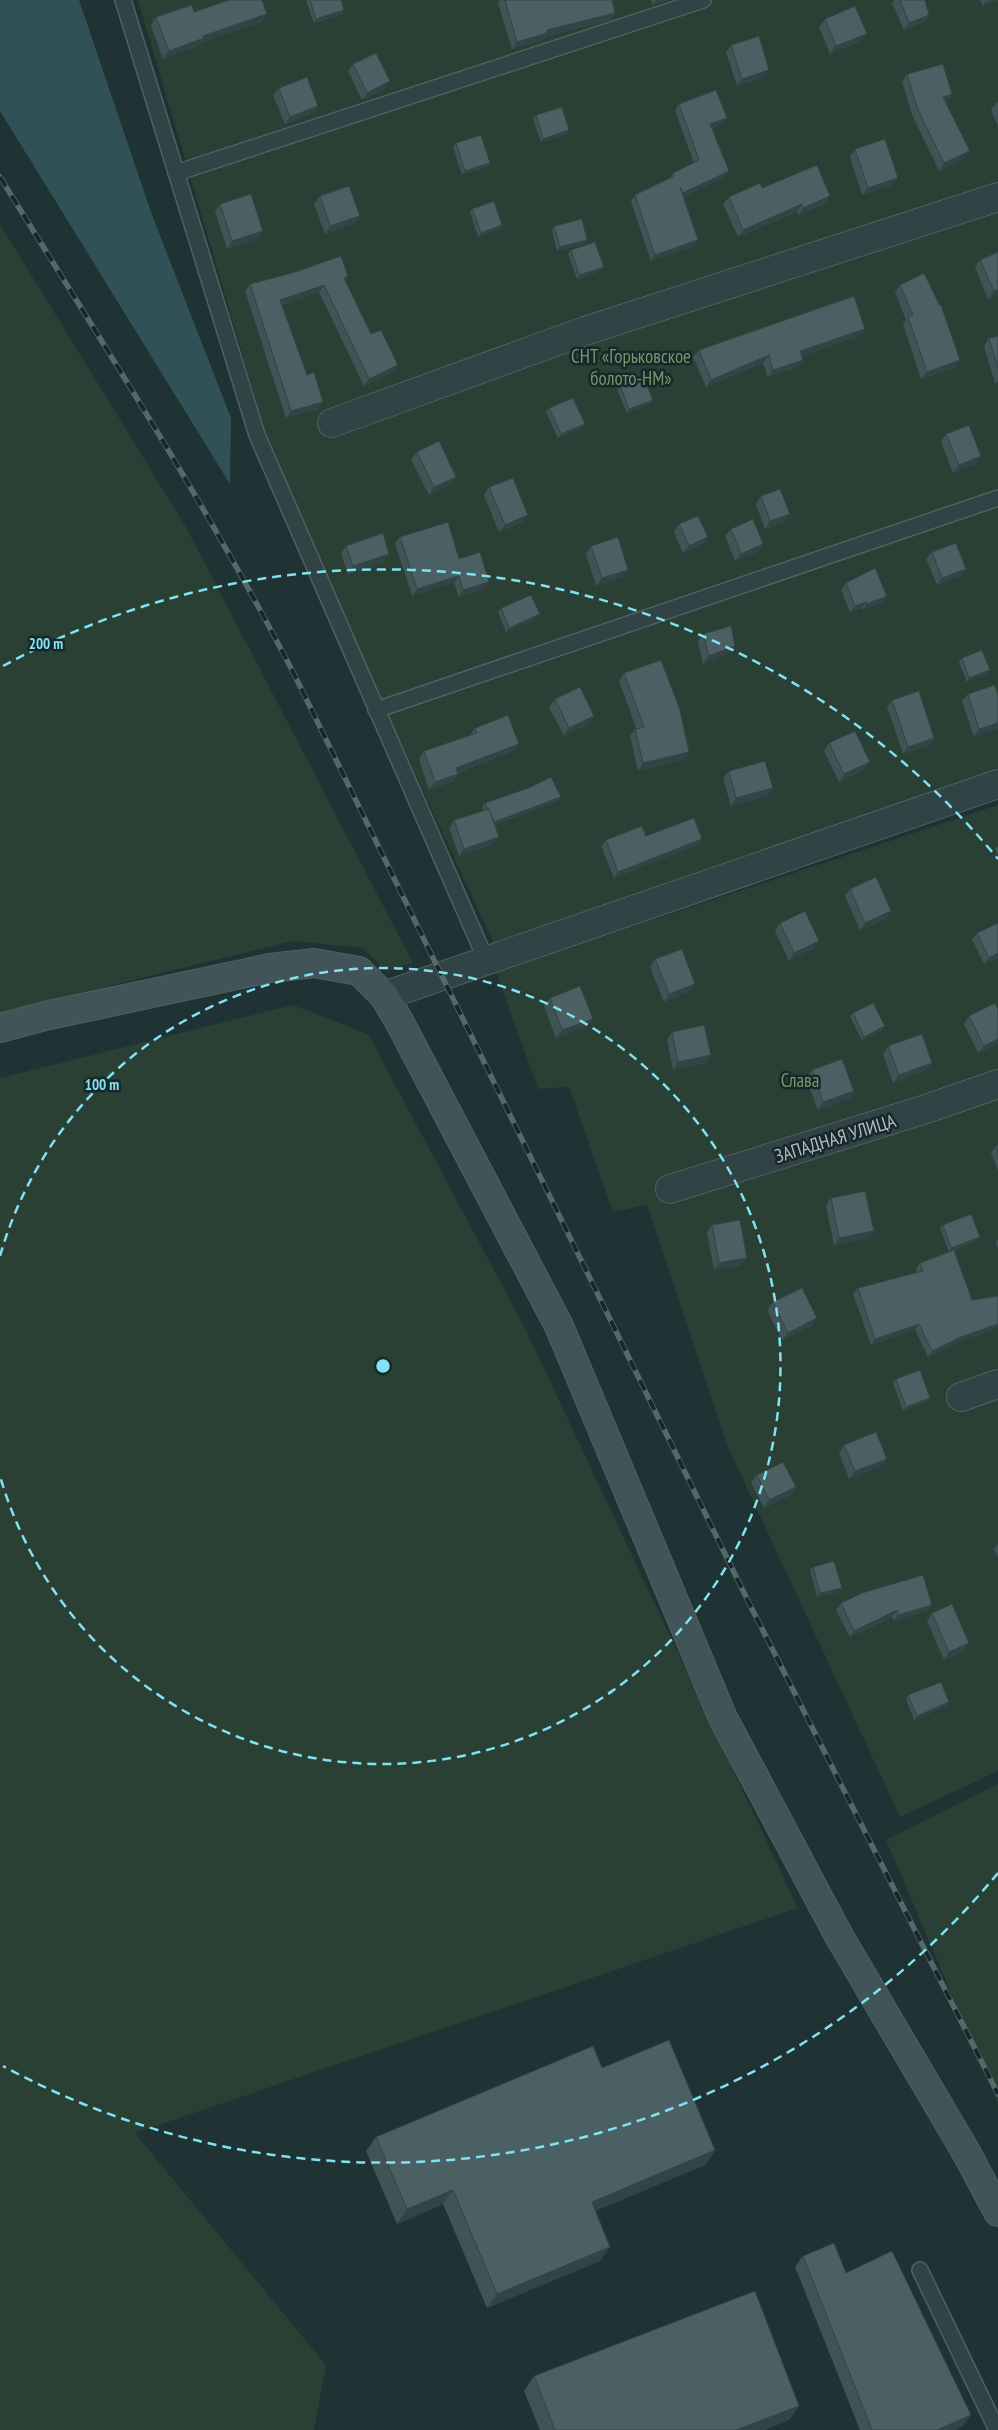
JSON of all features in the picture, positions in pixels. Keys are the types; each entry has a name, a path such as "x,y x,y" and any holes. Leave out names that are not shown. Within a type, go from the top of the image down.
{"street":[{"path":"332,423 585,331 998,197"},
{"path":"384,996 998,784"},
{"path":"0,1028 45,1016 260,970 314,963 359,971 384,996 399,1021 559,1326 723,1718 839,1936 966,2152 998,2212"},
{"name":"ЗАПАДНАЯ УЛИЦА","path":"670,1189 926,1109 998,1084"},
{"path":"961,1396 998,1384"}],"lane":[{"path":"123,0 257,435 486,960"},
{"path":"176,173 703,0"},
{"path":"376,710 998,498"},
{"path":"920,2270 997,2430"}],"green space":[{"name":"СНТ «Горьковское болото-НМ»","path":"138,0 998,0 998,778 497,950 282,488"},
{"path":"0,224 186,527 413,963 386,971 363,948 293,941 0,1013"},
{"name":"Слава","path":"998,805 998,1771 900,1817 727,1445 647,1205 613,1212 569,1087 538,1089 496,972"},
{"path":"293,1005 368,1034 526,1330 798,1908 135,2133 326,2365 314,2430 0,2430 0,1078"},
{"path":"998,1784 998,2103 886,1840"}],"water":[{"path":"0,0 79,0 152,215 231,418 230,484 0,111"}],"building":[{"path":"229,0 262,0 267,14 203,36 204,38 169,51 156,17 192,5 194,12"},
{"path":"310,0 341,0 344,10 316,19"},
{"path":"505,0 612,0 615,13 547,30 547,33 517,42"},
{"path":"900,0 925,0 929,15 909,23"},
{"path":"855,6 867,34 836,46 825,19"},
{"path":"759,36 769,70 742,79 731,45"},
{"path":"376,53 390,81 367,93 353,64"},
{"path":"943,64 952,94 943,97 970,151 944,163 918,110 907,74"},
{"path":"307,77 318,106 290,117 279,88"},
{"path":"716,90 727,118 710,124 729,171 683,193 680,187 698,240 655,255 635,195 674,176 673,173 699,160 679,104"},
{"path":"562,107 569,130 543,139 536,115"},
{"path":"481,135 490,163 465,171 456,143"},
{"path":"885,139 898,178 868,188 855,149"},
{"path":"817,165 830,196 803,208 802,204 743,230 729,197 760,183 762,188"},
{"path":"349,186 360,216 330,226 320,196"},
{"path":"251,194 263,231 232,241 220,204"},
{"path":"494,201 502,225 481,233 472,209"},
{"path":"582,219 587,240 560,247 554,226"},
{"path":"595,242 604,267 579,275 571,250"},
{"path":"998,252 998,289 994,291 980,260"},
{"path":"341,256 348,276 344,278 371,334 381,330 398,365 369,379 324,285 280,300 307,375 314,372 323,402 291,411 250,284 292,273"},
{"path":"924,273 941,305 960,360 927,372 908,317 913,315 900,285"},
{"path":"854,296 865,329 800,351 803,360 773,370 769,355 711,380 699,350"},
{"path":"998,336 998,368 989,338"},
{"path":"643,376 653,400 629,409 620,386"},
{"path":"573,398 585,424 561,434 549,408"},
{"path":"969,425 981,456 959,465 946,434"},
{"path":"439,441 456,477 434,487 417,452"},
{"path":"513,478 528,515 505,525 489,487"},
{"path":"780,489 790,514 770,521 761,496"},
{"path":"698,516 708,537 689,546 679,524"},
{"path":"753,519 763,544 741,554 731,529"},
{"path":"448,522 459,559 480,552 489,582 463,590 459,576 417,589 400,537"},
{"path":"383,533 389,554 353,566 346,546"},
{"path":"618,537 628,570 602,578 591,546"},
{"path":"956,543 966,569 942,578 932,552"},
{"path":"875,568 887,596 867,604 867,602 855,606 846,583"},
{"path":"531,595 540,614 509,628 501,608"},
{"path":"731,626 735,646 709,656 703,634"},
{"path":"982,650 990,670 969,678 962,658"},
{"path":"661,660 680,710 689,752 643,763 635,729 644,727 624,673"},
{"path":"995,685 998,695 998,723 979,729 968,694"},
{"path":"580,687 594,716 569,728 555,699"},
{"path":"919,691 934,738 908,747 892,700"},
{"path":"508,715 519,744 456,768 458,774 435,782 424,751 477,733 475,728"},
{"path":"855,731 870,762 844,774 829,743"},
{"path":"765,761 773,788 736,798 729,771"},
{"path":"551,777 561,797 494,822 485,803 531,787"},
{"path":"489,809 499,837 464,849 454,820"},
{"path":"694,818 702,839 618,872 606,840 642,826 646,836"},
{"path":"876,877 891,911 865,923 850,889"},
{"path":"805,911 819,941 794,953 780,923"},
{"path":"998,923 998,953 989,958 977,933"},
{"path":"682,949 695,984 669,994 655,959"},
{"path":"580,986 593,1019 562,1030 550,998"},
{"path":"873,1003 885,1026 864,1037 853,1013"},
{"path":"995,1003 998,1009 998,1039 984,1046 969,1016"},
{"path":"704,1025 711,1055 678,1062 672,1032"},
{"path":"922,1034 932,1063 899,1075 888,1046"},
{"path":"842,1059 854,1091 823,1102 812,1070"},
{"path":"865,1191 874,1231 839,1238 831,1198"},
{"path":"971,1214 980,1237 951,1248 943,1225"},
{"path":"740,1220 747,1258 719,1263 712,1225"},
{"path":"954,1250 972,1300 998,1296 998,1324 961,1337 932,1351 919,1324 875,1339 858,1288 923,1271 920,1263"},
{"path":"802,1288 817,1318 788,1333 773,1302"},
{"path":"920,1370 930,1398 906,1407 896,1379"},
{"path":"876,1432 887,1459 855,1471 844,1445"},
{"path":"783,1462 796,1487 769,1500 757,1475"},
{"path":"834,1561 842,1588 820,1593 813,1567"},
{"path":"923,1575 932,1605 898,1615 897,1610 854,1631 841,1603 862,1593"},
{"path":"952,1604 969,1643 949,1652 932,1613"},
{"path":"941,1682 949,1702 917,1716 908,1695"},
{"path":"669,2040 715,2150 592,2202 610,2247 497,2294 453,2190 407,2209 376,2137 593,2046 602,2068"},
{"path":"834,2243 846,2273 892,2251 971,2415 937,2430 872,2430 803,2256"},
{"path":"755,2291 799,2406 736,2430 555,2430 534,2376"}],"railway":[{"path":"0,177 189,485 294,674 751,1607 998,2094"}]}
